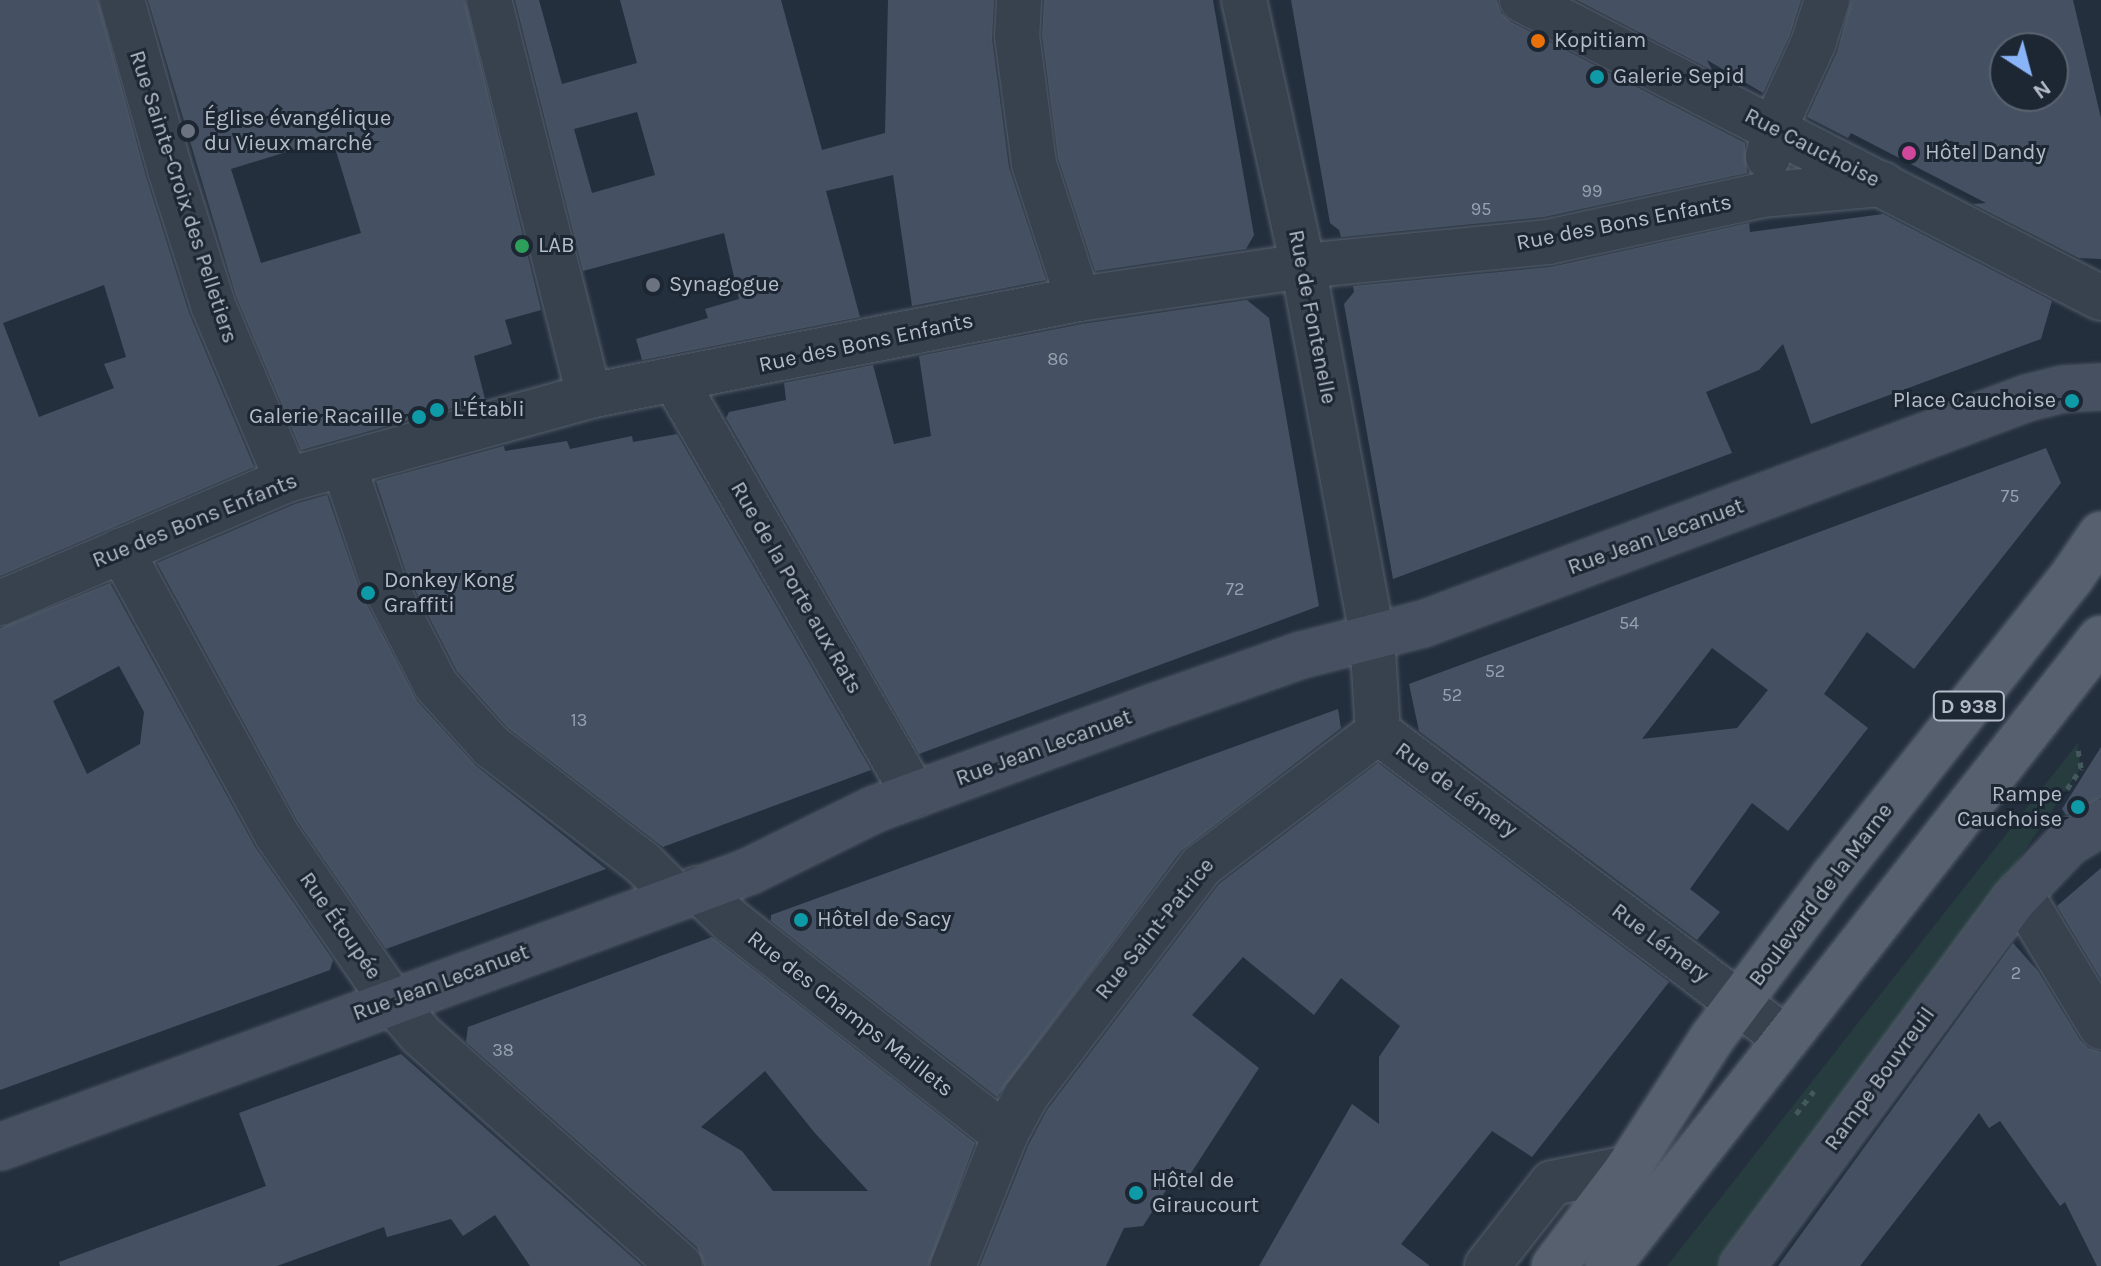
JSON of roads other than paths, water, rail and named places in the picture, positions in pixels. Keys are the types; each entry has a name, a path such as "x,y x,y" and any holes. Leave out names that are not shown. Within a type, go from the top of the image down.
{"main road":[{"name":"Boulevard de la Marne","path":"1554,1266 1628,1168 1738,1003 1833,877 2071,578 2101,534"},
{"name":"D 938","path":"1608,1266 2101,638"}],"street":[{"name":"Rue Sainte-Croix des Pelletiers","path":"122,0 170,170 213,305 287,480"},
{"path":"489,0 589,396"},
{"path":"1019,0 1017,36 1034,164 1078,299"},
{"name":"Rue de Fontenelle","path":"1244,0 1303,266 1372,635"},
{"name":"Rue Cauchoise","path":"1522,0 2101,298"},
{"name":"Rue des Bons Enfants","path":"1761,195 1774,129 1813,44 1827,0"},
{"name":"Rue des Bons Enfants","path":"0,603 287,480 589,396 676,382 1078,299 1303,266 1548,242 1761,195 1883,184"},
{"name":"Rue de la Porte aux Rats","path":"676,382 914,795"},
{"name":"Rue Jean Lecanuet","path":"0,1147 781,858 837,827 914,795 1272,665 1372,635 1423,624 2027,398 2063,389 2101,387"},
{"name":"Rue des Champs Maillets","path":"344,466 383,582 445,696 491,746 643,863 731,921 1005,1135"},
{"name":"Rue Étoupée","path":"121,550 277,835 392,1001 421,1035 680,1266"},
{"path":"1372,635 1378,732"},
{"name":"Rue de Lémery","path":"1378,732 1535,848"},
{"name":"Rue Saint-Patrice","path":"953,1266 1005,1135 1026,1096 1201,866 1378,732"},
{"path":"2101,823 2068,843 2020,893 2101,1027"},
{"name":"Rue Lémery","path":"1535,848 1785,1038"},
{"name":"Rampe Bouvreuil","path":"1742,1266 2020,893"},
{"path":"1487,1266 1552,1183 1628,1168"}],"place":[{"name":"Kopitiam","path":"1538,41"},
{"name":"Galerie Sepid","path":"1597,77"},
{"name":"Église évangélique du Vieux marché","path":"188,131"},
{"name":"Hôtel Dandy","path":"1909,153"},
{"name":"LAB","path":"522,246"},
{"name":"Synagogue","path":"653,285"},
{"name":"Place Cauchoise","path":"2072,401"},
{"name":"L'Établi","path":"437,410"},
{"name":"Galerie Racaille","path":"419,417"},
{"name":"Donkey Kong Graffiti","path":"368,593"},
{"name":"Rampe Cauchoise","path":"2078,807"},
{"name":"Hôtel de Sacy","path":"801,920"},
{"name":"Hôtel de Giraucourt","path":"1136,1193"}]}
